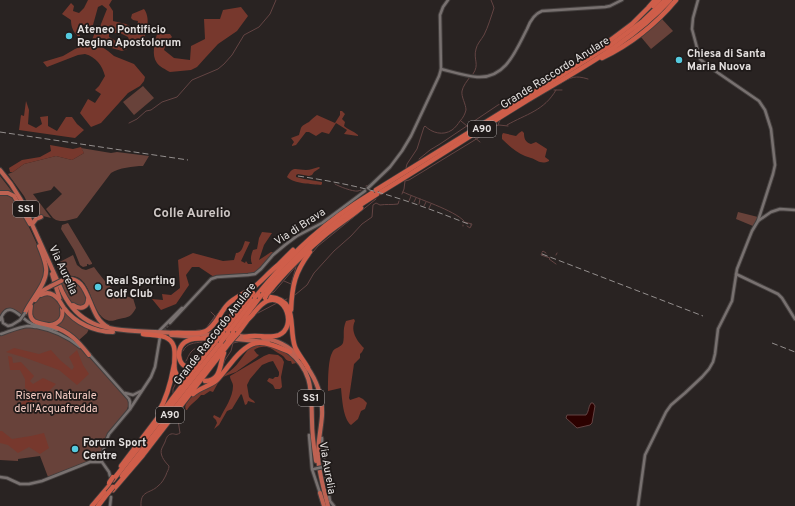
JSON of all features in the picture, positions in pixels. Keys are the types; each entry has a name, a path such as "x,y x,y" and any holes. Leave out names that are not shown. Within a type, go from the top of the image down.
{"highway":[{"path":"632,24 654,0"},
{"path":"577,66 647,12 659,0"},
{"name":"Grande Raccordo Anulare","path":"259,296 308,245 376,193 612,44 635,28 665,0"},
{"name":"Grande Raccordo Anulare","path":"232,334 289,258 317,232 342,213 614,47 637,31 658,13 670,0"},
{"name":"Grande Raccordo Anulare","path":"583,67 607,56 623,46 649,27 677,0"},
{"name":"Via Aurelia","path":"0,170 12,184 21,200 65,296 76,311 88,321 115,331 172,333 219,340"},
{"name":"Via Aurelia","path":"0,174 14,193 32,223 39,244 64,300 77,315 86,322 102,330 204,337 219,340"},
{"path":"0,194 8,193 14,196 32,223 45,252"},
{"path":"277,300 269,300 264,303 232,334 219,340 193,366 185,366 180,361 179,349 185,342 193,339 219,340 232,334 259,296 324,236 355,213 376,193"},
{"path":"31,214 32,223"},
{"path":"32,223 36,219 41,218"},
{"path":"172,333 201,332 209,329 227,305 234,299 255,287 299,245 317,232"},
{"path":"308,368 295,346 291,327 292,290 298,270 310,251 324,236"},
{"path":"25,313 44,282 46,276 45,263 39,244"},
{"path":"247,320 276,266"},
{"path":"50,325 56,324 60,321 63,315 63,309 52,274"},
{"path":"25,313 42,291 63,280 71,279 78,281 83,286 98,320 115,331"},
{"path":"49,293 48,289 50,286"},
{"path":"36,299 43,294 49,293 59,300"},
{"path":"65,296 73,305 80,308 87,304 87,295"},
{"path":"259,296 284,303 288,306 291,314"},
{"path":"245,337 273,336 282,333 286,327 288,319 284,303"},
{"path":"31,306 30,315 32,320 64,330 74,337 89,354"},
{"path":"63,309 82,323 102,331 115,331"},
{"path":"138,443 157,415 164,401 170,385 174,366 175,350 170,341 164,337 143,334"},
{"name":"Via Aurelia","path":"232,334 277,341 296,354 314,378 320,393 322,406 318,457 328,505"},
{"name":"Via Aurelia","path":"232,334 267,341 280,346 290,352 298,361 307,376 311,390 314,449 328,505"},
{"path":"205,381 212,380 218,374 223,356 219,340"},
{"path":"165,428 219,340"},
{"path":"112,478 219,340"},
{"name":"Grande Raccordo Anulare","path":"111,486 112,478 219,340"},
{"name":"Grande Raccordo Anulare","path":"92,506 151,439 219,340"},
{"path":"99,504 109,495 111,486 135,466 194,393 217,380 241,350 256,343 265,342 290,352"},
{"path":"174,366 177,375 182,379"},
{"path":"322,416 322,438"},
{"path":"310,436 312,417"},
{"path":"320,492 328,505"}],"street":[{"path":"368,188 390,167 402,151 410,138 436,84 441,69 440,15 448,0"},
{"path":"441,69 480,77 490,75 499,71 511,60 533,17 540,12 605,7 622,0"},
{"path":"638,506 644,458 669,407 701,378 712,364 719,325 732,301 736,274 748,239 758,221 774,168 771,127 765,110 759,101 708,67 701,60 692,27 693,17 698,1"},
{"name":"Via di Brava","path":"158,332 189,303 206,284 214,278 248,275 257,272 285,245 297,236 319,226 364,191"},
{"path":"758,221 775,210 795,210"},
{"path":"736,274 778,294 795,320"},
{"path":"0,320 3,313 7,310 12,310 30,323 52,328 74,340 125,393 130,402 130,409"},
{"path":"3,313 2,321 6,326 10,326 20,320"},
{"path":"0,334 10,329 25,313"},
{"path":"0,334 27,326 44,328 65,337 89,354"},
{"path":"112,478 102,462 101,455 109,435 136,401 153,372 160,337"},
{"path":"132,395 143,390"},
{"path":"125,393 132,395 136,401"},
{"path":"129,399 136,401"},
{"name":"Via Aurelia","path":"310,436 309,440 313,469 320,492"},
{"name":"Via Aurelia","path":"322,438 324,466 328,490 328,505"},
{"path":"0,477 7,478 20,484 28,484 46,480 90,462 102,462"},
{"path":"313,469 324,466"},
{"path":"109,495 110,506"}],"green space":[{"path":"662,19 673,31 651,49 641,37"},
{"path":"143,86 154,98 134,115 123,102"},
{"path":"81,148 111,153 117,152 149,156 143,166 135,166 111,173 77,218 65,221 56,220 46,209 62,194 54,186 51,190 33,194 51,218 32,212 24,196 8,174 24,164 56,156 72,160 84,153"},
{"path":"0,176 13,193 42,255 45,269 43,280 22,315 15,310 7,308 0,317"},
{"path":"738,212 758,217 753,226 736,219"},
{"path":"68,223 92,264 87,264 87,266 83,267 80,265 74,250 61,229 62,225"},
{"name":"Real Sporting Golf Club","path":"73,255 77,265 82,269 86,270 94,267 110,287 120,294 133,298 136,308 131,315 113,321 104,319 98,312 86,286 82,281 77,277 62,277 56,264"},
{"path":"63,281 73,281 83,290 86,295 87,302 83,307 73,304 60,283"},
{"path":"47,295 58,301 62,312 57,321 51,323 37,320 34,318 32,313 36,301 42,296"},
{"path":"65,310 89,329 87,333 79,340 70,333 55,326 62,320"},
{"name":"Riserva Naturale dell'Acquafredda","path":"30,327 46,330 61,336 84,351 129,400 127,410 124,415 106,438 99,459 91,459 87,462 48,477 40,456 18,459 18,461 0,460 0,336 18,329"}],"shaded area":[{"path":"88,0 112,0 109,5 113,11 113,21 126,24 133,28 137,27 138,21 131,18 132,14 144,9 148,23 141,47 135,47 132,45 128,37 120,33 109,33 109,37 126,47 127,49 122,51 92,40 95,32 99,29 107,9 102,5 98,7 93,25 89,27 81,24 78,28 80,36 79,37 75,34 71,25 71,20 62,14 71,3 74,6 73,11 79,13 84,8"},
{"path":"241,7 248,16 237,31 218,44 197,67 191,70 170,72 161,67 155,60 154,52 157,34 170,34 172,37 166,43 164,50 174,58 190,60 191,46 205,39 204,19 220,19 223,10"},
{"path":"89,43 96,43 114,56 134,64 145,77 140,86 128,93 101,123 91,127 80,113 88,99 95,103 101,94 95,90 105,76 100,65 95,59 85,54 78,55 47,67 43,62 63,56"},
{"path":"26,101 29,110 28,124 36,128 42,124 40,117 48,116 48,126 57,131 66,117 72,117 84,130 75,138 19,130 21,115 24,116"},
{"path":"340,111 345,114 342,119 345,122 344,126 358,136 344,134 347,130 336,123 329,134 322,132 316,136 306,132 296,145 292,146 294,142 291,138 299,135 302,127 317,115 335,123 340,115"},
{"path":"522,131 527,142 531,144 536,142 547,149 545,157 549,161 541,162 525,156 513,149 502,139 503,133 516,136"},
{"path":"50,145 73,149 81,147 84,153 72,160 56,156 24,164 13,172 10,172 9,168 22,160 40,157 51,151"},
{"path":"320,168 312,175 309,176 298,174 296,177 322,182 321,185 298,182 287,177 293,170 308,170"},
{"path":"262,232 272,233 264,245 259,260 273,252 255,273 214,277 199,267 192,267 186,275 189,285 176,304 161,310 152,299 163,300 162,294 171,295 180,288 178,260 193,253 223,261 234,260 236,253 241,251 245,241 250,242 241,261 245,263 246,261 248,264 252,264 251,259 253,250 257,249"},
{"path":"354,319 355,321 353,328 355,336 364,348 360,354 360,358 354,364 349,398 350,400 359,397 367,403 365,409 361,411 358,419 351,425 346,418 342,403 341,388 328,391 328,377 333,351 343,343 346,321"},
{"path":"256,345 273,347 282,351 296,361 296,363 292,364 291,361 287,360 282,355 270,348 257,348 254,350 259,355 257,357 236,372 223,377 213,392 210,391 204,395 201,395 186,410 186,404 193,396 234,368 248,349"},
{"path":"14,348 39,354 51,350 72,370 74,367 69,357 77,350 83,365 89,374 77,385 59,370 6,352"},
{"path":"269,354 278,355 284,362 281,377 282,387 280,389 275,389 273,385 267,381 269,378 273,379 279,375 273,361 262,365 247,385 249,397 255,403 248,401 245,405 241,394 232,409 227,411 219,425 214,429 217,423 213,417 214,415 220,418 232,394 233,385 230,376"},
{"path":"8,356 12,357 13,363 21,362 34,376 30,381 33,384 43,378 56,384 42,398 21,407 20,404 33,393 25,388 25,379 20,370 10,370"},
{"path":"591,403 595,406 592,423 590,425 577,428 566,418 567,415 586,415"},
{"path":"0,431 12,439 44,433 49,448 40,454 29,447 18,453 8,445 0,443"}],"waterway":[{"path":"129,123 162,102 177,97 192,80 218,69 224,64 232,55 244,35 259,27 270,14 276,0"},
{"path":"473,74 476,67 475,53 478,44 484,35 494,8 491,0"},
{"path":"406,168 417,149 425,126 434,132 445,133 453,129 462,119 466,110 462,91 464,85 470,77"},
{"path":"560,84 573,77 588,79"},
{"path":"554,90 562,90"},
{"path":"507,125 546,103 556,90"},
{"path":"419,159 430,150 498,105 523,92"},
{"path":"498,125 500,120"},
{"path":"461,121 469,128"},
{"path":"405,181 478,138 495,126 508,126"},
{"path":"474,137 480,142"},
{"path":"402,194 405,181"},
{"path":"335,184 353,191 361,190"},
{"path":"403,192 444,209 464,221"},
{"path":"409,201 411,196"},
{"path":"414,202 416,198"},
{"path":"313,252 318,246 376,199"},
{"path":"419,204 420,199"},
{"path":"295,295 307,285 314,273 334,251 362,224 372,217 373,205 376,203 380,205 398,204 399,201"},
{"path":"424,206 426,202"},
{"path":"429,208 431,204"},
{"path":"464,222 472,224 471,226"},
{"path":"467,226 470,228 471,226"},
{"path":"542,252 543,251 546,253"},
{"path":"542,253 541,255 550,258 549,259 556,264"},
{"path":"272,293 303,258"},
{"path":"284,281 291,284 296,267"},
{"path":"229,306 237,300"},
{"path":"258,313 277,303"},
{"path":"208,327 224,305"},
{"path":"211,330 226,310"},
{"path":"211,312 215,316"},
{"path":"207,327 215,316"},
{"path":"218,332 227,320"},
{"path":"190,331 201,330"},
{"path":"186,361 193,350 211,341"},
{"path":"183,351 189,345 202,342"},
{"path":"221,372 225,360 231,351 233,343 238,342"},
{"path":"193,363 197,355 201,352"},
{"path":"180,376 182,371"},
{"path":"173,393 173,389 178,379"},
{"path":"141,506 142,497 163,481 169,469 169,466 162,457 161,450 166,438 169,435 180,433 178,420 183,412"}],"tunnel":[{"path":"162,333 170,323"}],"railway":[{"path":"0,132 188,160"},
{"path":"298,176 382,193 471,225"},
{"path":"542,254 703,316"},
{"path":"772,343 795,352"}],"place":[{"name":"Ateneo Pontificio Regina Apostolorum","path":"69,36"},
{"name":"Chiesa di Santa Maria Nuova","path":"679,60"},
{"name":"Real Sporting Golf Club","path":"98,287"},
{"name":"Forum Sport Centre","path":"75,449"}],"district":[{"name":"Colle Aurelio","path":"192,214"}]}
